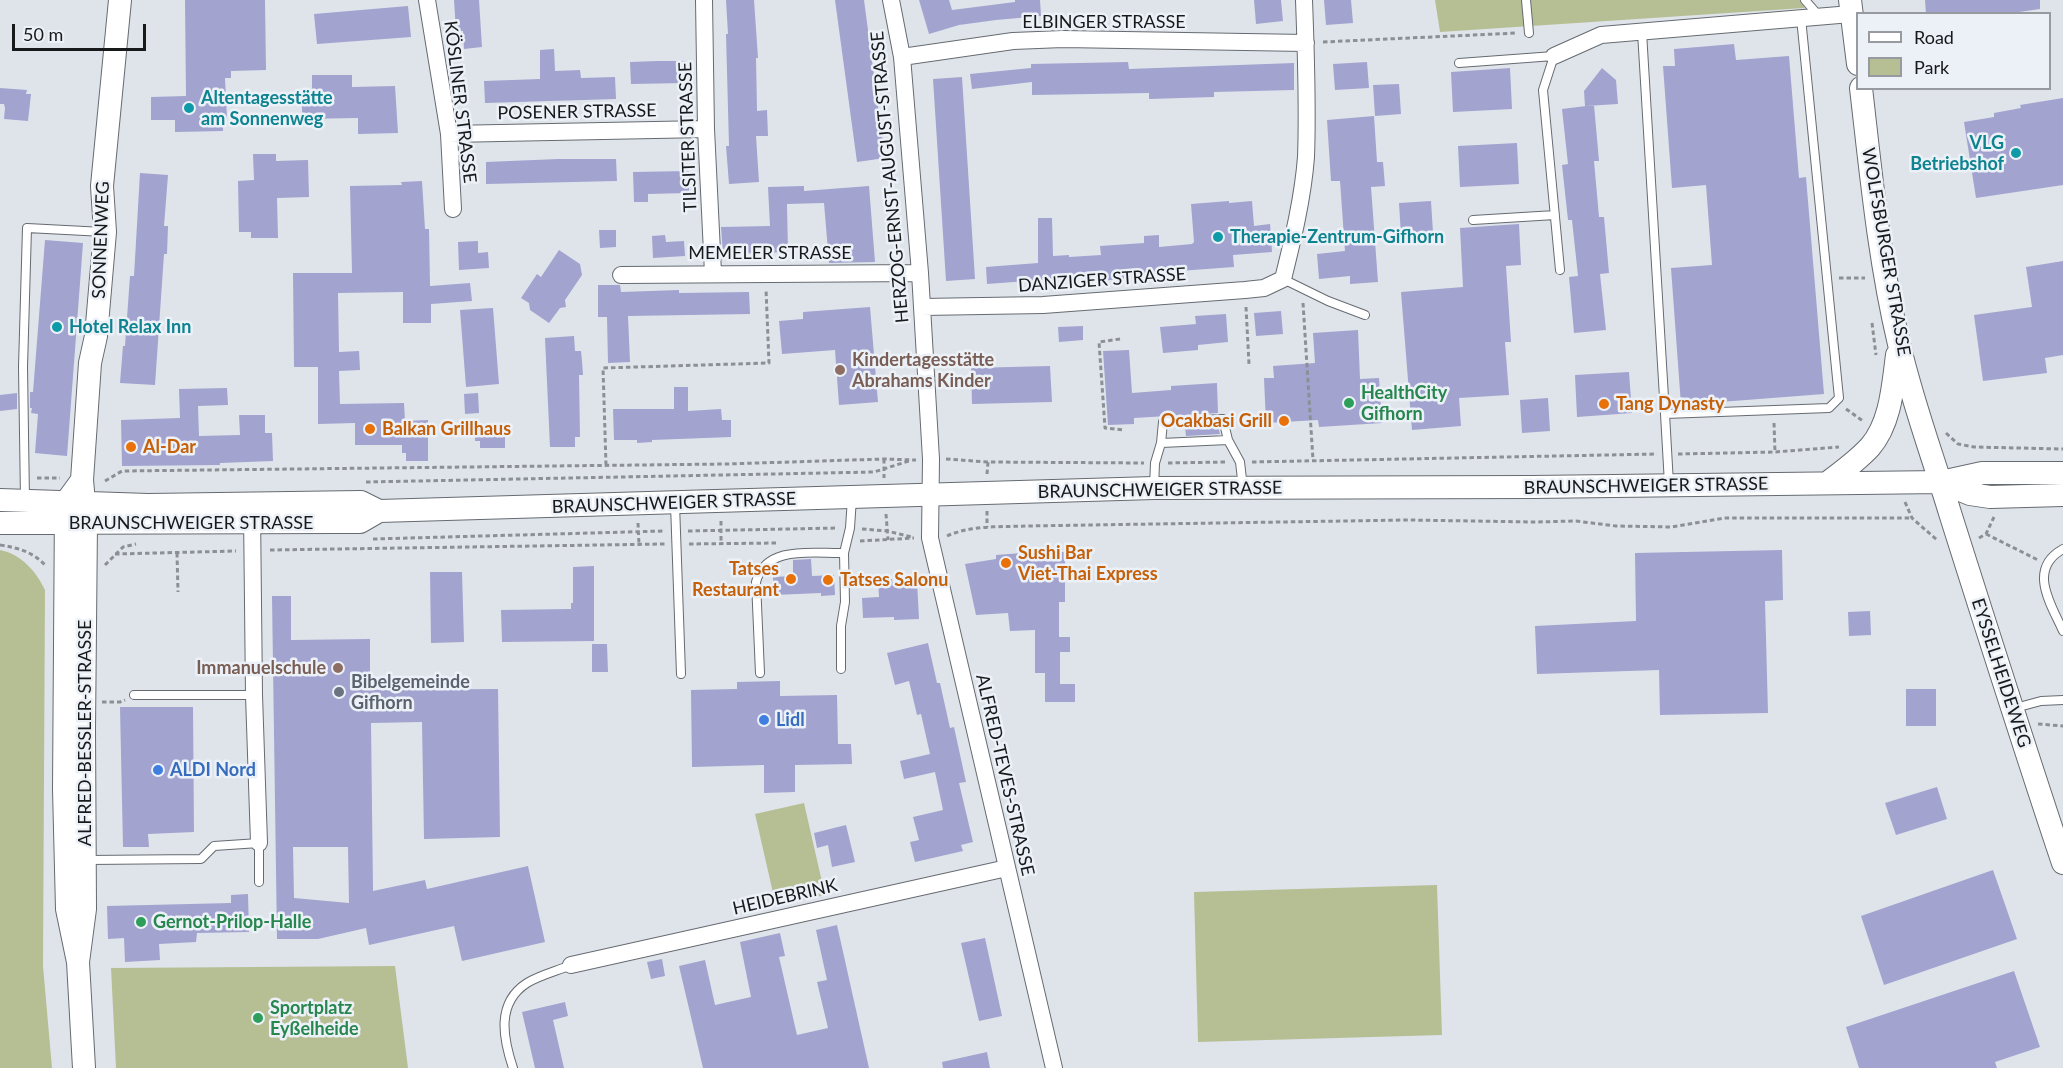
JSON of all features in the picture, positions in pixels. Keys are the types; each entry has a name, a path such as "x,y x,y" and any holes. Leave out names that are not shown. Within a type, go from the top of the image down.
{"street":[{"name":"SONNENWEG","path":"76,513 93,481 90,363 96,336 105,232 102,186 120,0"},
{"name":"KÖSLINER STRASSE","path":"427,0 449,134 453,209"},
{"name":"TILSITER STRASSE","path":"704,0 706,129 713,273"},
{"name":"HERZOG-ERNST-AUGUST-STRASSE","path":"891,0 902,57 920,273 931,495"},
{"path":"1283,279 1292,242 1306,159 1304,0"},
{"path":"1554,56 1601,35 1820,17 1851,7 1856,54"},
{"name":"ELBINGER STRASSE","path":"902,57 1013,41 1063,39 1306,43"},
{"name":"WOLFSBURGER STRASSE","path":"1861,90 1885,274 1899,344 1924,434 1941,482"},
{"name":"POSENER STRASSE","path":"449,134 706,129"},
{"name":"MEMELER STRASSE","path":"621,275 920,273"},
{"name":"DANZIGER STRASSE","path":"922,307 1043,305 1245,290 1264,288 1283,279"},
{"path":"1827,483 1872,445 1885,420 1892,392 1899,344"},
{"name":"BRAUNSCHWEIGER STRASSE","path":"0,523 76,513 253,514 360,522 379,511 852,497 1154,489 1941,482 1982,472 2063,473"},
{"name":"BRAUNSCHWEIGER STRASSE","path":"1941,482 1970,494 1990,497 2063,495"},
{"name":"EYSSELHEIDEWEG","path":"1941,482 2011,709 2063,863"},
{"name":"ALFRED-TEVES-STRASSE","path":"931,495 930,538 1055,1067"},
{"name":"BRAUNSCHWEIGER STRASSE","path":"0,500 25,500 76,513"},
{"name":"ALFRED-BESSLER-STRASSE","path":"76,513 84,702 86,909 78,962"},
{"name":"ALFRED-BESSLER-STRASSE","path":"76,513 64,789 67,909 78,962 84,1068"},
{"path":"253,514 254,695 259,843"},
{"name":"HEIDEBRINK","path":"571,965 1007,868"}],"lane":[{"path":"1526,0 1530,33"},
{"path":"1805,0 1820,17"},
{"path":"1665,414 1829,408 1839,398 1801,18"},
{"path":"1642,32 1669,485"},
{"path":"1459,63 1554,56 1543,90 1560,270"},
{"path":"1473,220 1555,215"},
{"path":"25,500 23,367 27,228 105,232"},
{"path":"1283,279 1365,315"},
{"path":"1154,489 1155,463 1161,442 1163,422 1223,419 1228,440 1240,462 1243,488"},
{"path":"1161,442 1228,440"},
{"path":"841,669 841,626 845,602 844,553 850,528 852,497"},
{"path":"675,504 681,674"},
{"path":"2063,549 2054,554 2046,565 2043,578 2045,591 2063,631"},
{"path":"760,673 756,582 759,574 783,555 800,552 844,553"},
{"path":"134,695 254,695"},
{"path":"2011,709 2041,701 2063,700"},
{"path":"84,860 201,858 214,846 259,843 259,882"},
{"path":"513,1068 504,1040 503,1019 511,997 528,983 571,965"}],"path":[{"path":"1306,43 1530,33"},
{"path":"606,465 603,368 769,363 766,273"},
{"path":"1827,278 1867,278"},
{"path":"1302,289 1313,460"},
{"path":"1245,290 1249,364"},
{"path":"1120,339 1100,342 1105,428 1124,430"},
{"path":"1835,402 1868,425"},
{"path":"1774,411 1775,452"},
{"path":"1946,434 1958,444 1974,447 2063,449"},
{"path":"943,459 988,462 1240,462 1775,452 1838,447 1845,444"},
{"path":"93,481 122,471 726,464 884,459 911,461 884,470 863,473 366,482"},
{"path":"884,459 884,470"},
{"path":"93,481 113,485"},
{"path":"1973,538 1980,538 1986,534 1995,514"},
{"path":"942,538 956,532 987,527 1028,526 1408,520 1576,521 1616,526 1672,527 1724,518 1911,518 1936,540 1941,540"},
{"path":"368,539 850,528 887,531 916,538 847,542"},
{"path":"887,531 888,540"},
{"path":"1986,534 2046,565"},
{"path":"102,570 115,554 790,542"},
{"path":"0,545 14,547 36,555 50,570"},
{"path":"177,553 178,592"},
{"path":"84,702 120,702 134,695"}],"green space":[{"path":"1435,0 1811,0 1804,8 1440,32"},
{"path":"0,550 15,555 27,564 45,590 43,966 52,1068 0,1068"},
{"path":"804,803 825,895 776,906 755,814"},
{"path":"1437,885 1442,1035 1198,1042 1194,892"},
{"name":"Sportplatz Eyßelheide","path":"395,966 408,1068 116,1068 111,968"}],"building":[{"path":"185,0 265,0 266,70 231,71 231,78 225,78 227,119 223,119 223,131 175,132 175,120 151,120 151,97 186,96"},
{"path":"454,0 479,0 482,47 464,49 463,31 456,31"},
{"path":"726,0 754,0 758,58 756,58 757,111 767,110 768,136 756,136 759,182 729,184 726,146 729,146"},
{"path":"835,0 864,0 885,158 857,162"},
{"path":"919,0 949,0 952,10 1015,2 1015,0 1040,0 1041,16 959,25 929,34"},
{"path":"1254,0 1281,0 1283,21 1256,24"},
{"path":"1324,0 1351,0 1353,23 1326,25"},
{"path":"1925,0 2040,0 2040,9 2019,12 1926,12"},
{"path":"408,6 411,37 317,44 314,14"},
{"path":"1734,44 1736,60 1789,56 1799,178 1806,177 1824,394 1681,405 1671,268 1712,265 1706,185 1672,188 1663,66 1675,66 1674,49"},
{"path":"554,49 555,71 580,70 581,78 615,77 616,99 485,103 484,81 540,79 540,50"},
{"path":"686,61 686,83 631,84 630,62"},
{"path":"1128,62 1129,69 1294,63 1294,90 1214,92 1214,97 1149,99 1149,93 1032,95 1032,82 972,89 970,74 1031,68 1031,64"},
{"path":"1367,62 1369,88 1335,90 1333,64"},
{"path":"1510,68 1512,109 1453,112 1451,72"},
{"path":"1602,68 1616,80 1618,104 1585,106 1584,91"},
{"path":"312,75 352,75 352,87 395,86 398,133 358,134 358,118 302,119 302,89 312,89"},
{"path":"962,77 975,279 946,281 933,79"},
{"path":"1399,84 1401,114 1375,116 1373,85"},
{"path":"0,88 27,90 26,94 31,94 28,121 4,119 5,108 4,104 0,104"},
{"name":"VLG Betriebshof","path":"2063,98 2063,185 1976,198 1964,122 1994,117 1994,113 2021,108 2020,105"},
{"path":"1594,105 1599,161 1594,161 1599,217 1604,217 1609,273 1600,274 1606,330 1574,333 1569,277 1578,276 1572,220 1568,220 1562,165 1568,164 1562,109"},
{"path":"1374,116 1377,162 1383,162 1385,186 1371,187 1378,282 1350,284 1350,276 1319,279 1317,254 1345,251 1340,181 1331,181 1327,120"},
{"path":"1517,143 1519,184 1460,187 1458,146"},
{"path":"253,154 276,154 276,161 308,160 309,197 277,198 278,238 251,238 251,232 239,232 238,181 254,180"},
{"path":"616,159 617,181 486,184 486,162"},
{"path":"689,171 689,193 648,194 648,202 634,202 633,172"},
{"path":"140,173 168,175 164,226 168,226 167,254 164,254 155,385 120,383 130,276 134,276"},
{"path":"422,181 425,229 429,229 430,286 470,283 472,301 431,304 431,323 403,323 403,292 338,293 339,352 359,351 360,370 339,371 340,404 404,403 405,421 428,420 428,461 406,461 406,453 402,453 402,445 355,445 355,423 318,424 318,367 294,367 293,273 352,273 350,186 402,185 401,182"},
{"path":"804,186 804,191 869,186 875,262 829,263 824,203 787,204 788,252 723,254 721,227 770,226 768,187"},
{"path":"1229,201 1229,203 1252,201 1254,226 1270,224 1272,252 1233,255 1234,267 1124,275 1125,279 1094,281 1093,276 987,284 986,267 1038,263 1038,218 1052,218 1053,256 1101,255 1100,246 1144,243 1144,236 1159,235 1159,247 1192,244 1194,242 1191,204"},
{"path":"1431,201 1433,233 1401,235 1399,203"},
{"path":"1519,224 1521,265 1506,266 1511,342 1505,342 1509,395 1459,398 1461,426 1412,430 1401,292 1463,287 1460,228"},
{"path":"599,230 616,230 616,247 600,248"},
{"path":"665,235 666,242 684,241 685,256 653,258 652,236"},
{"name":"Hotel Relax Inn","path":"45,240 83,243 67,456 35,453 38,414 31,413 32,408 30,408"},
{"path":"478,241 478,253 488,252 489,268 459,270 458,242"},
{"path":"559,250 580,264 582,275 565,300 566,307 560,308 549,323 530,310 529,303 521,298 537,274 541,277"},
{"path":"2063,261 2063,355 2045,358 2047,373 1983,381 1974,315 2032,307 2026,267"},
{"path":"598,285 620,285 621,292 679,290 679,293 749,292 750,314 628,316 630,362 608,363 607,317 598,317"},
{"path":"870,307 878,402 839,405 835,350 782,354 779,321 803,319 803,312"},
{"path":"493,308 499,384 466,387 460,310"},
{"path":"1281,311 1283,334 1256,336 1254,313"},
{"path":"1226,314 1228,342 1198,345 1198,350 1163,353 1160,327 1196,324 1195,316"},
{"path":"1083,326 1083,340 1059,342 1058,327"},
{"path":"1358,330 1360,379 1379,378 1382,423 1319,427 1318,420 1266,423 1264,378 1274,378 1273,366 1315,363 1313,333"},
{"path":"574,336 575,351 581,351 583,375 579,375 580,437 575,437 575,447 550,447 545,338"},
{"path":"1129,350 1132,393 1171,390 1171,386 1217,383 1218,413 1134,418 1134,424 1108,425 1103,351"},
{"path":"1050,366 1052,402 972,404 971,368"},
{"name":"Tang Dynasty","path":"1629,372 1632,413 1577,417 1575,375"},
{"path":"674,387 688,387 688,411 721,409 722,420 731,420 731,437 652,440 652,442 637,443 637,440 614,440 613,409 674,409"},
{"path":"227,388 228,405 198,406 199,436 240,435 239,415 265,415 265,433 272,433 273,461 220,463 220,465 122,466 121,420 180,418 179,389"},
{"path":"17,393 17,409 0,411 0,395"},
{"path":"478,393 479,413 465,414 464,394"},
{"path":"1548,398 1550,431 1522,433 1520,400"},
{"path":"505,425 505,448 480,448 480,441 475,441 475,426"},
{"path":"1218,426 1220,434 1186,436 1185,427"},
{"path":"1782,550 1783,600 1765,601 1768,713 1660,715 1659,670 1537,674 1535,626 1636,621 1635,553"},
{"path":"1065,552 1065,602 1059,602 1059,637 1070,637 1070,652 1060,652 1060,684 1075,684 1075,702 1045,702 1045,673 1035,673 1035,630 1010,631 1008,613 976,615 965,564 996,559 996,555"},
{"path":"811,559 812,576 834,575 835,595 821,596 821,593 774,595 773,577 793,576 793,560"},
{"path":"594,566 594,641 502,642 501,610 571,609 573,567"},
{"path":"430,572 462,572 464,642 431,643"},
{"path":"892,579 892,582 917,581 919,619 863,618 862,598 879,597 878,580"},
{"path":"272,596 291,596 291,640 370,639 370,690 498,689 500,837 424,839 422,722 371,723 373,891 425,880 427,889 528,866 545,942 462,961 454,926 369,945 366,928 318,939 277,939","holes":["293,847 348,847 349,903 294,898"]},
{"path":"1870,611 1871,635 1849,636 1848,612"},
{"path":"928,643 950,728 954,727 966,782 959,783 973,842 961,845 963,851 915,862 910,842 919,840 913,817 943,810 935,772 904,779 900,761 930,754 921,714 917,715 909,681 895,685 887,653"},
{"path":"592,644 607,644 608,672 592,672"},
{"name":"Lidl","path":"780,681 780,696 837,695 838,744 851,744 852,764 795,765 795,792 764,793 764,765 692,767 691,690 737,689 737,682"},
{"path":"1906,689 1936,689 1936,726 1906,726"},
{"name":"ALDI Nord","path":"120,707 193,707 194,832 148,834 149,847 123,847"},
{"path":"1937,787 1947,819 1896,835 1885,803"},
{"path":"846,825 855,862 832,867 828,845 817,848 814,833"},
{"path":"1993,870 2017,939 1884,985 1861,916"},
{"path":"248,894 249,932 197,933 196,942 159,944 160,960 125,962 124,938 108,939 107,906 231,903 231,895"},
{"path":"837,925 869,1068 703,1068 679,966 705,960 715,1005 751,997 740,942 780,933 785,956 779,957 797,1035 828,1028 817,982 827,980 816,930"},
{"path":"985,938 1002,1016 979,1021 961,943"},
{"path":"662,959 665,976 651,979 647,962"},
{"path":"2014,971 2040,1047 1995,1062 1997,1068 1859,1068 1846,1027"},
{"path":"565,1002 568,1016 553,1020 564,1068 535,1068 522,1012"},
{"path":"987,1052 990,1068 943,1068 942,1062"}],"place":[{"name":"Altentagesstätte am Sonnenweg","path":"189,108"},
{"name":"VLG Betriebshof","path":"2016,153"},
{"name":"Therapie-Zentrum-Gifhorn","path":"1218,237"},
{"name":"Hotel Relax Inn","path":"57,327"},
{"name":"Kindertagesstätte Abrahams Kinder","path":"840,370"},
{"name":"HealthCity Gifhorn","path":"1349,403"},
{"name":"Tang Dynasty","path":"1604,404"},
{"name":"Ocakbasi Grill","path":"1284,421"},
{"name":"Balkan Grillhaus","path":"370,429"},
{"name":"Al-Dar","path":"131,447"},
{"name":"Sushi Bar Viet-Thai Express","path":"1006,563"},
{"name":"Tatses Restaurant","path":"791,579"},
{"name":"Tatses Salonu","path":"828,580"},
{"name":"Immanuelschule","path":"338,668"},
{"name":"Bibelgemeinde Gifhorn","path":"339,692"},
{"name":"Lidl","path":"764,720"},
{"name":"ALDI Nord","path":"158,770"},
{"name":"Gernot-Prilop-Halle","path":"141,922"},
{"name":"Sportplatz Eyßelheide","path":"258,1018"}]}
